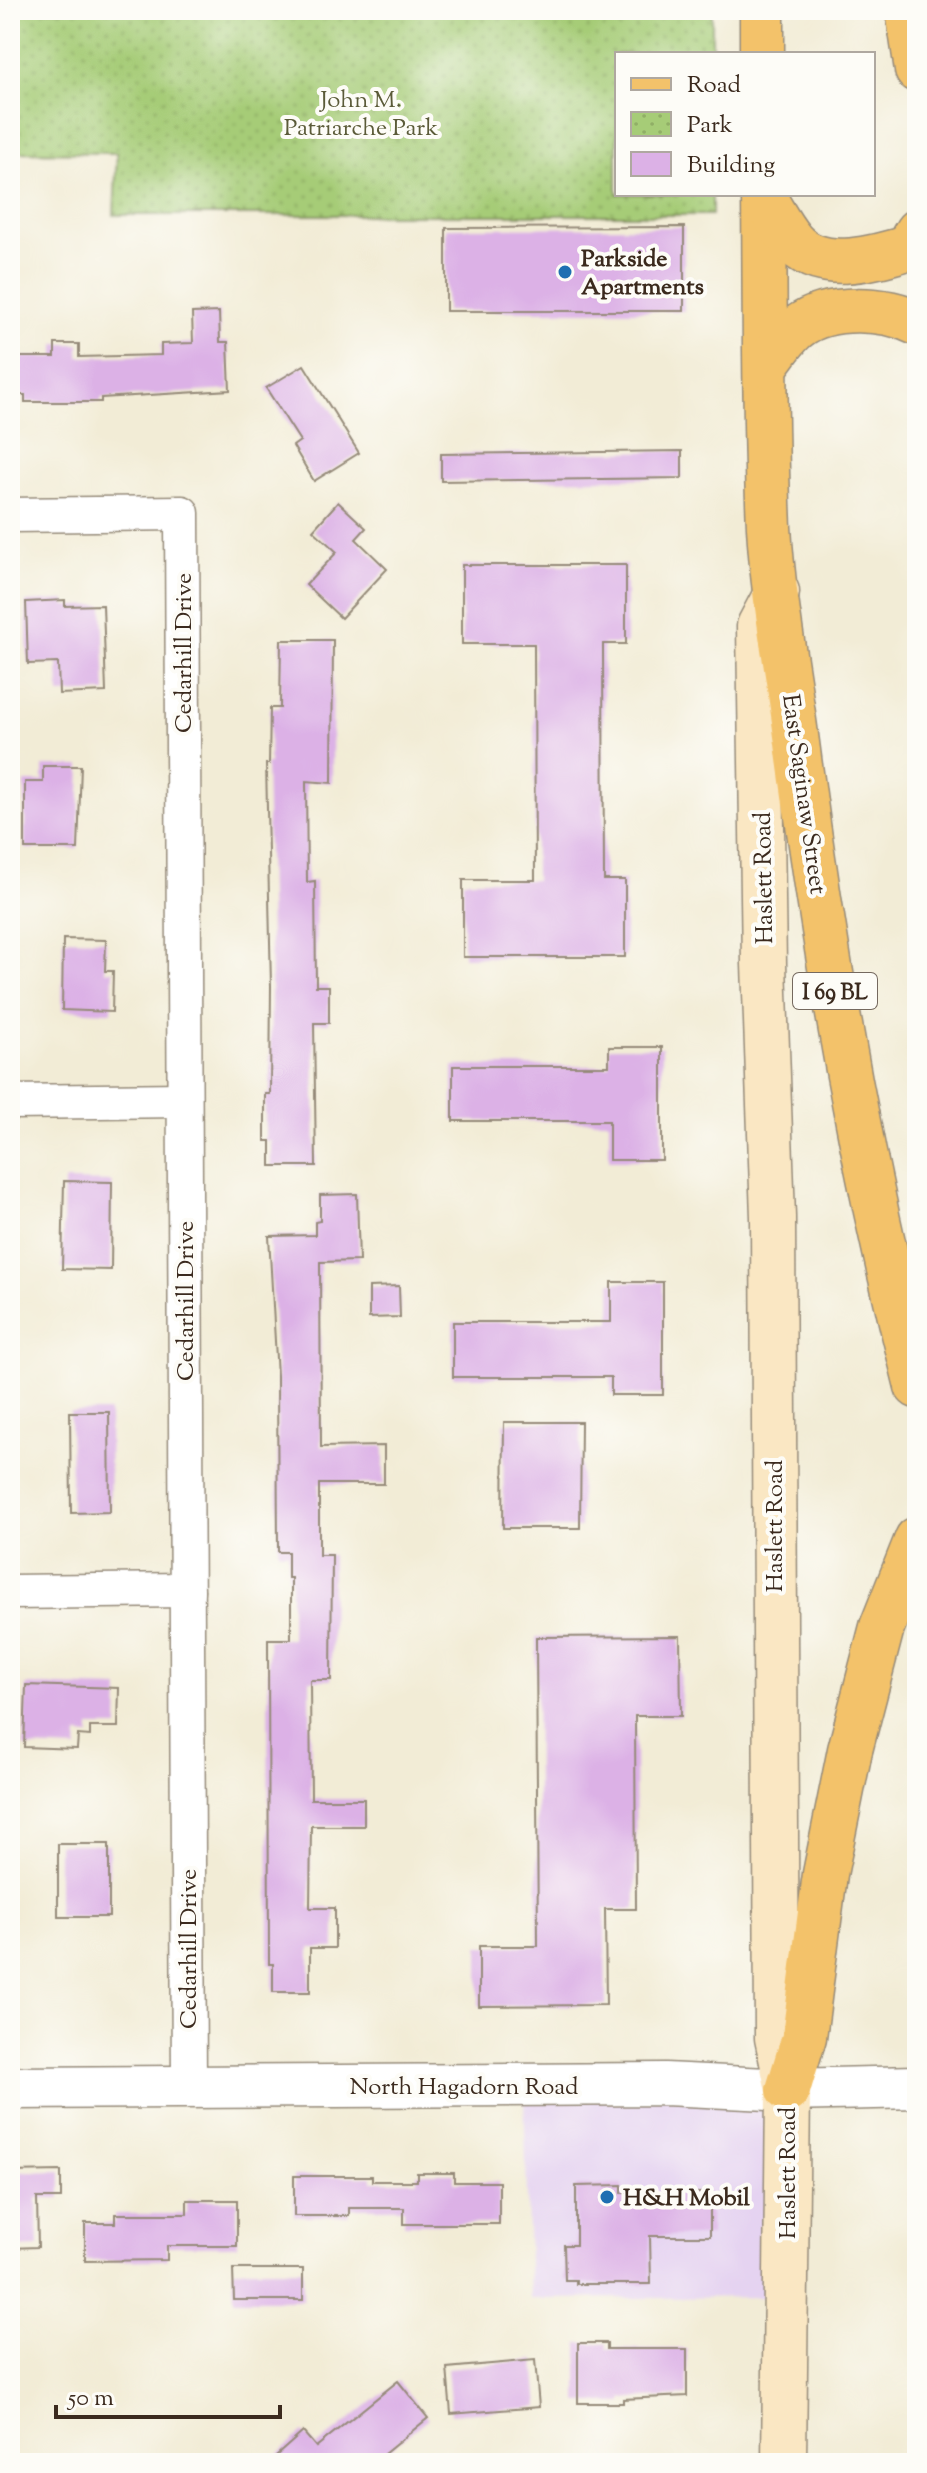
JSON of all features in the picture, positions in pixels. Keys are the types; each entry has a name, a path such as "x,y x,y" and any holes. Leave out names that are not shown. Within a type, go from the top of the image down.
{"main road":[{"path":"762,10 762,52"},
{"path":"908,10 917,70"},
{"path":"764,196 794,243 822,260 881,256 907,248 917,231"},
{"name":"East Saginaw Street","path":"764,196 769,530 810,848 890,1279 917,1386"},
{"path":"766,365 798,327 828,314 889,311 917,323"},
{"name":"Haslett Road","path":"777,592 759,626 764,964 773,1217 777,2038 788,2090 784,2463"},
{"path":"788,2090 804,2037 825,1874 850,1750 882,1627 917,1539"}],"street":[{"name":"Cedarhill Drive","path":"10,515 182,513 189,2088"},
{"path":"10,1102 184,1100"},
{"path":"10,1592 187,1590"},
{"name":"North Hagadorn Road","path":"10,2088 721,2084 788,2090 917,2087"}],"shaded area":[{"path":"771,2093 774,2297 530,2299 524,2094"}],"green space":[{"name":"John M. Patriarche Park","path":"10,10 712,10 712,52 615,52 615,196 712,196 712,215 114,215 117,153 10,152"}],"building":[{"name":"Parkside Apartments","path":"684,227 684,311 446,311 446,228"},
{"path":"219,312 220,342 228,342 230,390 101,398 101,402 25,402 25,395 10,395 10,357 55,357 55,344 79,344 79,357 161,355 161,344 193,343 192,313"},
{"path":"304,365 359,453 314,481 293,446 300,441 266,388"},
{"path":"682,451 682,478 441,481 441,454"},
{"path":"338,502 366,528 356,539 387,569 341,618 306,585 337,552 313,530"},
{"path":"462,565 626,565 626,644 603,644 604,880 625,880 625,957 463,957 463,880 535,880 534,644 462,644"},
{"path":"65,600 65,606 103,605 106,692 59,694 58,663 28,664 26,602"},
{"path":"281,640 333,640 332,783 306,781 307,882 315,881 316,986 329,986 329,1023 314,1023 316,1166 271,1166 271,1141 265,1141 265,1094 270,1094 271,986 266,764 269,764 270,708 280,708"},
{"path":"43,766 81,766 78,849 25,849 25,782 43,782"},
{"path":"63,939 106,940 105,971 113,971 112,1012 62,1010"},
{"path":"609,1047 662,1047 662,1160 609,1160 609,1121 453,1121 453,1066 609,1066"},
{"path":"64,1181 112,1182 111,1270 62,1269"},
{"path":"357,1194 359,1261 320,1262 321,1447 384,1446 384,1484 319,1484 319,1555 332,1555 331,1680 310,1680 311,1799 364,1799 364,1826 311,1826 310,1908 335,1908 335,1948 310,1948 310,1992 273,1992 273,1964 269,1964 268,1639 291,1639 291,1578 288,1578 288,1552 278,1552 277,1376 269,1236 315,1235 315,1222 320,1221 320,1195"},
{"path":"611,1282 663,1282 663,1395 611,1395 611,1377 453,1377 453,1322 611,1322"},
{"path":"399,1286 400,1317 369,1318 369,1287"},
{"path":"70,1412 109,1412 110,1512 71,1513"},
{"path":"504,1422 581,1422 580,1528 503,1528"},
{"path":"680,1636 681,1716 635,1716 636,1909 605,1909 606,2005 479,2006 479,1946 538,1946 536,1637"},
{"path":"26,1685 119,1688 118,1727 90,1727 90,1736 78,1735 77,1749 24,1747"},
{"path":"58,1844 109,1844 109,1917 58,1917"},
{"path":"61,2171 61,2198 37,2198 38,2247 10,2248 10,2172"},
{"path":"417,2173 454,2173 454,2182 499,2182 499,2224 404,2224 404,2208 349,2208 349,2216 294,2216 294,2176 372,2176 372,2181 417,2181"},
{"path":"622,2185 622,2193 710,2193 710,2236 650,2236 651,2284 576,2284 576,2280 565,2280 564,2245 576,2245 576,2186"},
{"path":"187,2200 237,2200 237,2246 167,2246 167,2260 85,2261 85,2223 115,2223 115,2214 187,2214"},
{"path":"233,2269 303,2269 303,2300 234,2300"},
{"path":"578,2343 607,2343 607,2349 687,2349 687,2396 623,2399 623,2403 578,2403"},
{"path":"535,2360 539,2407 451,2414 447,2368"},
{"path":"398,2381 428,2418 373,2463 268,2463 303,2432 316,2447"}],"place":[{"name":"Parkside Apartments","path":"565,272"},
{"name":"H&H Mobil","path":"607,2197"}]}
